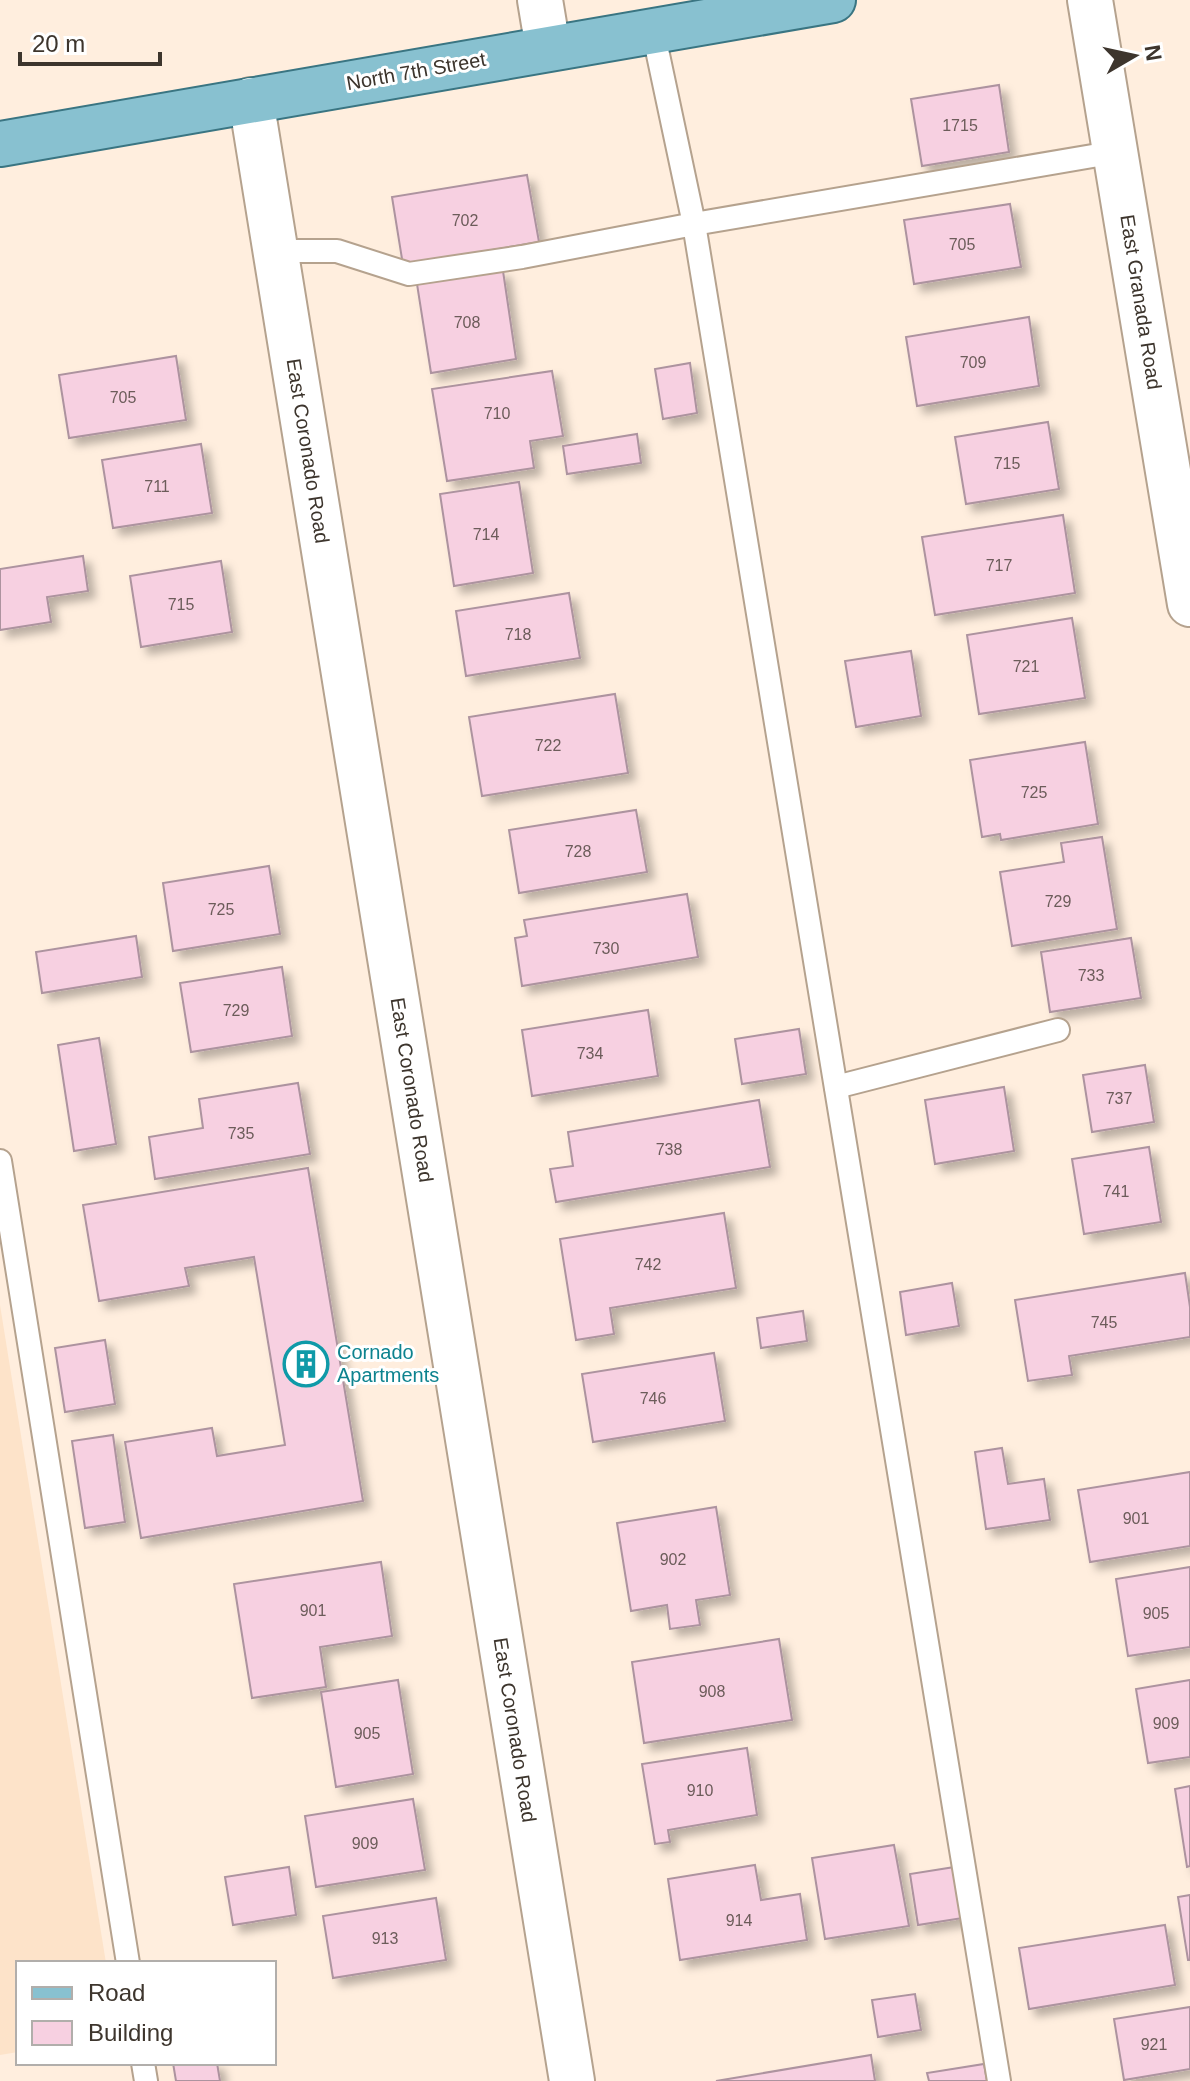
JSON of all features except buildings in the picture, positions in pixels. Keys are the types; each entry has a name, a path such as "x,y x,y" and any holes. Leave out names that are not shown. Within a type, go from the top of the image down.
{"main road":[{"name":"North 7th Street","path":"0,144 833,0"}],"street":[{"path":"540,0 548,48"},
{"name":"East Granada Road","path":"1090,0 1190,604"},
{"name":"East Coronado Road","path":"251,100 572,2081"}],"lane":[{"path":"653,31 694,224 999,2081"},
{"path":"276,251 337,251 409,274 522,257 694,224 1116,152"},
{"path":"836,1087 1058,1030"},
{"path":"0,1161 128,1961"}],"shaded area":[{"path":"0,1305 106,1961 16,1961 16,2052 0,2055"}],"place":[{"name":"Cornado Apartments","path":"306,1364"}]}
